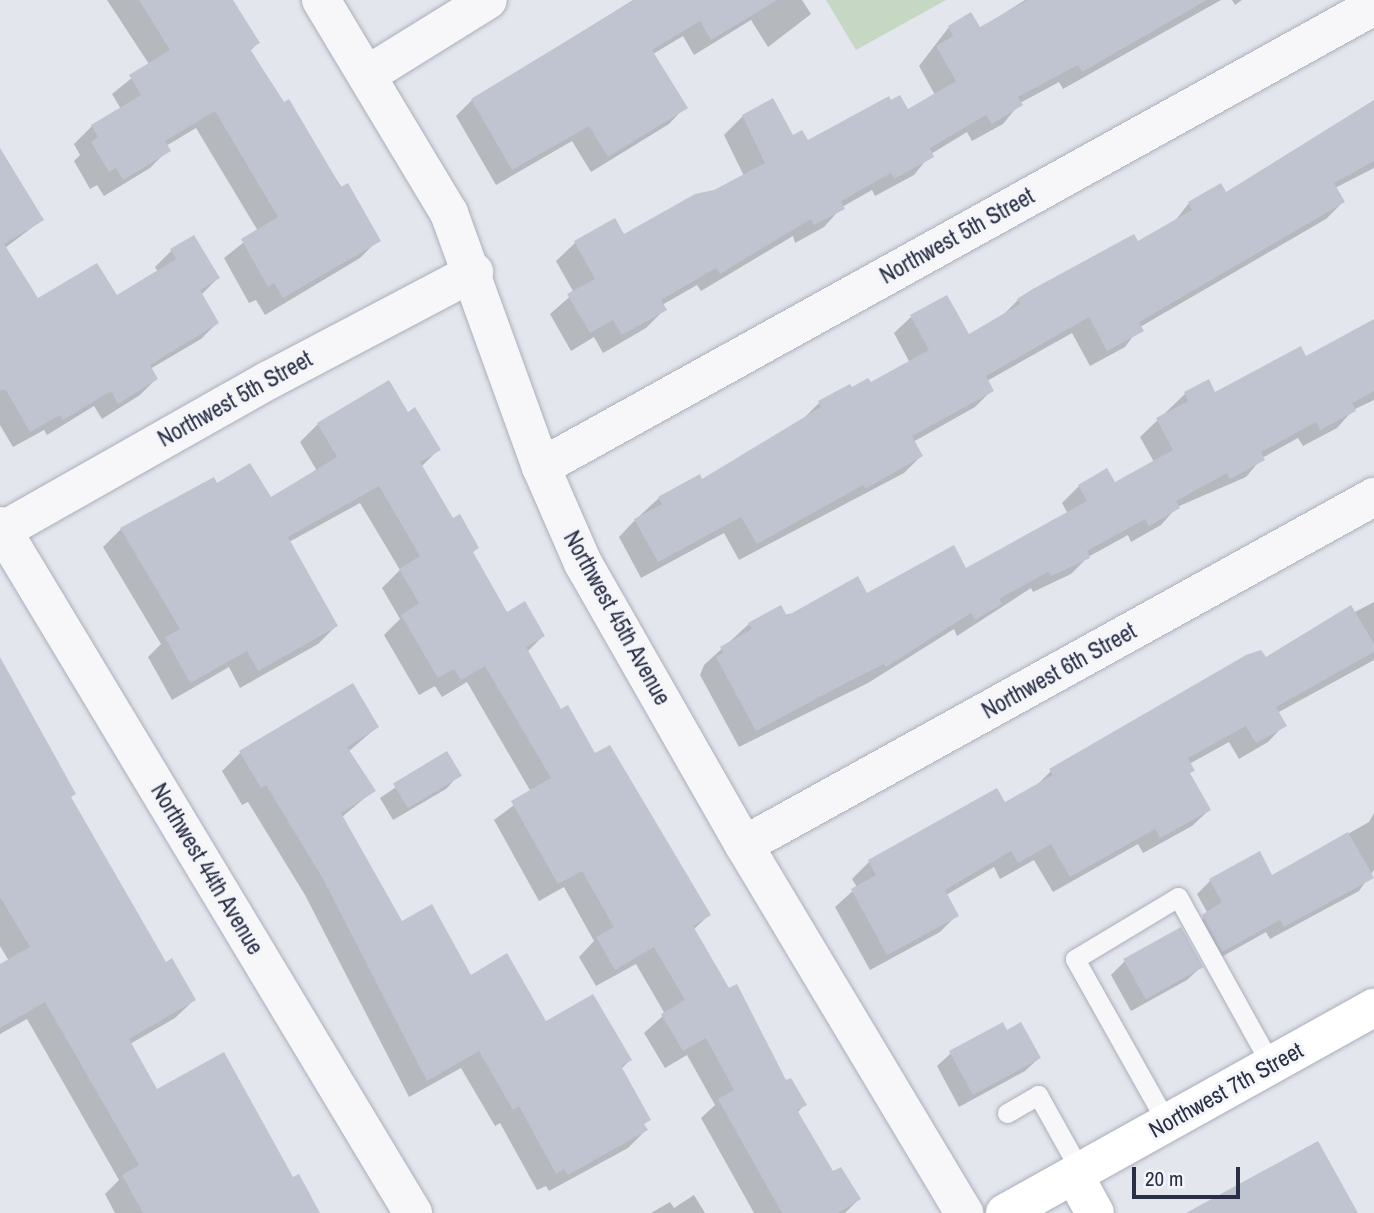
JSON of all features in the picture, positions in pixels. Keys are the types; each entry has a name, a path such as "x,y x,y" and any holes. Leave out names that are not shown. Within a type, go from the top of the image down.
{"main road":[{"name":"Northwest 7th Street","path":"1005,1213 1373,1010"},
{"path":"1078,1174 1095,1213"}],"street":[{"name":"Northwest 45th Avenue","path":"321,0 432,180 474,272 541,467 583,563 744,845 964,1213"},
{"path":"367,75 488,0"},
{"name":"Northwest 5th Street","path":"541,467 1374,6"},
{"name":"Northwest 5th Street","path":"1,529 270,380 474,272"},
{"name":"Northwest 6th Street","path":"744,845 1374,497"},
{"name":"Northwest 44th Avenue","path":"1,529 413,1213"}],"lane":[{"path":"1167,1124 1075,959 1178,897 1271,1065"},
{"path":"1007,1113 1038,1096 1078,1174"}],"green space":[{"path":"826,0 946,0 856,50"}],"building":[{"path":"139,0 233,0 260,43 250,49 284,102 289,99 341,187 348,183 381,241 283,298 274,283 268,287 241,239 278,217 215,111 165,141 171,151 123,180 116,168 109,172 91,142 98,137 91,125 141,95 129,75 170,50"},
{"path":"634,0 777,0 711,40 700,21 652,50 688,108 608,157 589,126 512,170 471,99"},
{"path":"1028,0 1207,0 1082,72 1078,65 1018,97 1023,105 992,124 986,115 930,148 934,157 894,179 891,173 841,201 845,209 814,225 811,219 720,274 716,268 661,300 667,310 622,335 613,320 590,333 567,294 595,279 574,241 615,218 624,234 695,194 714,190 765,163 742,115 773,98 793,135 802,130 808,140 889,96 891,100 900,95 908,109 956,81 936,46 953,36 948,26 971,12 980,27"},
{"path":"1374,100 1374,161 1334,183 1345,202 1139,322 1144,331 1107,351 1089,317 986,376 994,391 912,436 923,456 865,489 863,485 757,544 741,517 658,562 634,519 662,504 658,497 700,474 702,479 821,407 818,401 850,384 852,387 868,378 871,382 929,350 910,315 947,295 969,334 1020,304 1017,299 1031,290 1134,234 1138,241 1192,210 1188,202 1221,183 1226,192"},
{"path":"0,148 44,220 4,244 38,298 97,263 117,295 176,259 170,249 194,235 220,278 200,290 219,323 150,365 158,379 118,404 111,391 63,420 60,415 30,432 6,390 0,390"},
{"path":"1374,319 1374,391 1352,403 1356,411 1320,430 1316,422 1261,452 1265,460 1230,479 1227,473 1176,501 1180,508 1149,526 1145,519 1087,551 1090,558 1051,576 1048,572 999,599 1002,604 975,620 971,613 886,667 884,664 756,731 716,657 723,653 720,647 752,629 748,623 781,605 787,616 858,576 867,593 954,545 966,568 1087,501 1078,485 1107,468 1115,482 1173,450 1156,418 1188,401 1184,392 1209,379 1215,392 1301,346 1306,356"},
{"path":"389,380 408,412 415,407 441,450 420,462 453,518 460,514 479,548 473,552 507,612 525,601 545,636 526,647 561,709 568,705 595,753 610,745 711,915 693,926 729,988 737,984 786,1080 791,1078 807,1105 797,1110 833,1171 841,1167 861,1199 838,1213 782,1213 718,1099 734,1090 706,1038 683,1051 661,1014 685,1000 654,947 615,970 596,937 614,927 582,871 558,884 511,801 551,778 485,666 461,680 454,669 438,678 401,615 419,603 399,569 420,556 379,486 288,537 338,626 258,671 247,651 190,683 165,637 180,629 120,528 214,477 217,483 250,463 271,497 337,457 317,423"},
{"path":"1351,605 1374,644 1374,652 1276,707 1287,726 1256,743 1246,726 1188,758 1195,771 1190,773 1211,810 1160,838 1155,829 1070,877 1051,844 1018,863 1011,851 945,890 959,916 887,955 851,889 876,875 868,860 997,788 1005,802 1053,775 1049,769 1246,655 1261,650 1266,657"},
{"path":"0,657 76,794 71,797 166,962 172,958 196,1000 129,1039 157,1089 224,1052 293,1177 299,1174 320,1213 143,1213 122,1175 139,1165 45,1002 0,1028 0,964 30,947 0,897"},
{"path":"353,683 379,727 347,747 376,791 341,813 402,921 432,904 471,975 507,953 546,1021 593,994 632,1060 621,1066 651,1120 644,1124 648,1130 568,1175 564,1169 556,1174 519,1106 513,1110 479,1051 427,1081 322,877 266,785 261,788 239,751"},
{"path":"447,751 462,776 408,808 393,783"},
{"path":"1348,832 1374,878 1284,927 1280,920 1222,952 1202,915 1222,902 1209,879 1260,851 1272,875"},
{"path":"1181,927 1203,967 1146,999 1123,959"},
{"path":"1003,1022 1007,1030 1021,1022 1041,1058 973,1095 949,1051"},
{"path":"1318,1141 1358,1213 1186,1213"}]}
